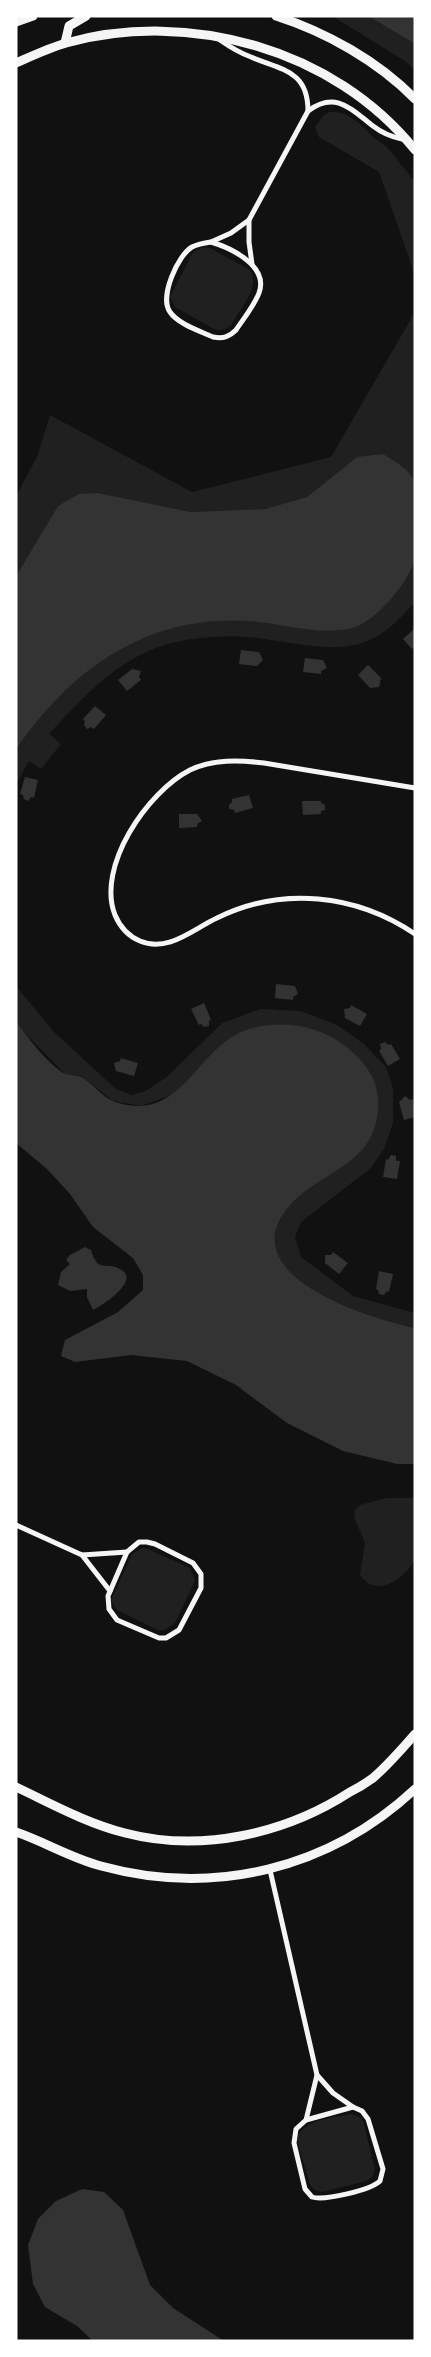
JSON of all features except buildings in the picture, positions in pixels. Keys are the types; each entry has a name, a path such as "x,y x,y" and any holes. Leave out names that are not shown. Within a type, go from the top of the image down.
{"street":[{"path":"16,22 33,16"},
{"path":"65,43 66,31 69,26 86,16"},
{"path":"276,16 297,23 338,43 377,67 415,99"},
{"path":"16,63 65,43 114,33 164,31 215,36 258,46 300,62 346,89 375,110 415,150"},
{"path":"215,36 238,51 295,75 306,90 308,110"},
{"path":"249,220 252,264 260,278 259,294 232,334 226,338 213,337 175,317 166,305 166,290 184,254 192,247 211,242 231,233 249,220 308,110 316,104 325,102 343,104 382,132 407,140"},
{"path":"211,242 221,245 252,264"},
{"path":"415,788 264,763 239,760 214,762 190,770 169,784 149,805 132,828 118,855 110,887 111,905 117,919 126,934 141,942 159,944 176,940 216,918 240,908 291,898 318,898 354,904 396,921 415,934"},
{"path":"16,1525 82,1556 110,1592"},
{"path":"139,1542 155,1544 193,1563 201,1574 201,1588 179,1630 166,1638 159,1638 117,1620 109,1609 110,1592 127,1552 139,1542"},
{"path":"82,1556 127,1552"},
{"path":"16,1787 78,1818 126,1833 175,1840 224,1839 276,1828 327,1807 372,1778 415,1734"},
{"path":"16,1832 99,1865 134,1874 170,1878 206,1878 270,1870 314,1856 357,1834 397,1806 415,1789"},
{"path":"270,1870 318,2076 333,2093 353,2107 362,2110 368,2119 382,2169 380,2181 371,2187 322,2199 312,2197 308,2194 294,2143 296,2129 306,2120 353,2107"},
{"path":"306,2120 318,2076"}],"shaded area":[{"path":"332,16 368,16 415,44 415,70 405,61"},
{"path":"368,16 415,16 415,44"},
{"path":"329,112 347,115 359,123 373,137 387,147 415,182 415,275 379,172 319,137 315,127 323,116"},
{"path":"204,247 210,248 250,270 253,276 253,283 248,297 232,324 224,330 214,329 175,307 170,297 193,252"},
{"path":"415,312 415,483 401,465 357,457 307,497 265,509 191,512 98,493 58,506 16,576 16,496 37,457 50,415 192,492 331,457"},
{"path":"383,454 406,470 415,484 415,556 413,565 402,585 377,613 360,625 348,629 323,631 259,622 221,621 184,625 151,635 120,650 90,669 39,720 16,750 16,576 58,506 79,494 98,493 191,512 265,509 307,497 357,457"},
{"path":"415,557 415,602 399,620 373,639 365,642 351,646 322,647 248,637 212,637 176,642 138,656 106,678 63,719 49,734 61,744 41,769 29,761 16,785 16,750 37,721 62,693 95,663 129,643 170,628 204,621 232,619 260,622 409,571"},
{"path":"415,628 415,646 412,649 403,639"},
{"path":"241,650 259,652 263,660 257,666 239,664"},
{"path":"305,658 323,660 327,668 321,671 321,674 303,672"},
{"path":"368,665 381,678 379,687 370,688 358,675"},
{"path":"132,669 141,671 139,677 141,680 127,691 118,680"},
{"path":"95,706 106,715 94,729 91,727 87,729 83,719"},
{"path":"25,777 38,780 34,798 31,797 28,801 20,794"},
{"path":"249,795 253,808 235,813 234,810 229,809 232,799"},
{"path":"302,801 321,801 325,805 325,810 321,811 321,814 303,815"},
{"path":"179,814 197,814 202,821 197,824 197,827 179,828"},
{"path":"276,984 295,986 298,994 293,997 293,1000 275,998"},
{"path":"16,986 54,1032 116,1089 131,1095 146,1091 168,1076 222,1023 261,1009 301,1011 337,1025 364,1044 386,1067 393,1088 393,1123 384,1149 371,1168 301,1222 295,1237 301,1257 353,1296 415,1313 415,1328 368,1315 314,1291 292,1274 278,1255 275,1234 287,1209 300,1195 357,1153 367,1140 375,1123 378,1101 212,1053 184,1087 172,1095 141,1106 113,1101 81,1076 65,1074 26,1034 16,1021"},
{"path":"204,1003 211,1020 209,1021 209,1026 204,1027 201,1024 199,1025 191,1009"},
{"path":"351,1005 367,1014 360,1026 345,1018 344,1009 350,1008"},
{"path":"16,1021 44,1056 63,1073 83,1078 115,1102 135,1106 152,1104 166,1098 179,1089 213,1052 226,1041 245,1030 256,1027 290,1025 312,1029 337,1040 359,1058 374,1081 378,1098 373,1132 354,1158 296,1199 277,1225 276,1248 287,1269 308,1287 335,1302 415,1328 415,1464 397,1464 343,1451 287,1423 236,1385 187,1361 131,1355 75,1362 61,1356 65,1340 118,1312 143,1290 143,1275 133,1258 93,1227 70,1194 47,1169 16,1143"},
{"path":"385,1042 388,1045 391,1044 400,1059 388,1066 379,1051 381,1049 380,1044"},
{"path":"121,1058 138,1063 134,1076 116,1071 114,1063 120,1061"},
{"path":"405,1096 410,1100 413,1099 415,1117 404,1120 399,1102"},
{"path":"391,1155 396,1156 396,1161 400,1161 397,1179 383,1177 386,1159 388,1160"},
{"path":"85,1247 91,1250 97,1262 103,1266 115,1267 126,1274 123,1286 118,1292 93,1310 87,1297 87,1289 70,1291 58,1285 61,1272 70,1264 66,1260 70,1255"},
{"path":"333,1252 348,1263 339,1274 325,1263 325,1255 331,1255"},
{"path":"379,1271 393,1274 389,1292 387,1291 384,1295 379,1294 376,1289"},
{"path":"386,1498 415,1498 415,1560 404,1574 389,1584 382,1586 367,1582 360,1575 365,1543 354,1517 355,1510 360,1505"},
{"path":"142,1548 190,1568 195,1579 175,1623 165,1630 158,1630 117,1610 111,1600 132,1554"},
{"path":"351,2114 362,2118 364,2124 375,2170 372,2177 366,2181 323,2192 316,2190 309,2182 297,2140 300,2133 311,2124 327,2118"},
{"path":"82,2189 104,2192 123,2210 150,2285 173,2308 224,2341 93,2341 77,2326 45,2307 33,2284 28,2245 38,2219 56,2201"}]}
